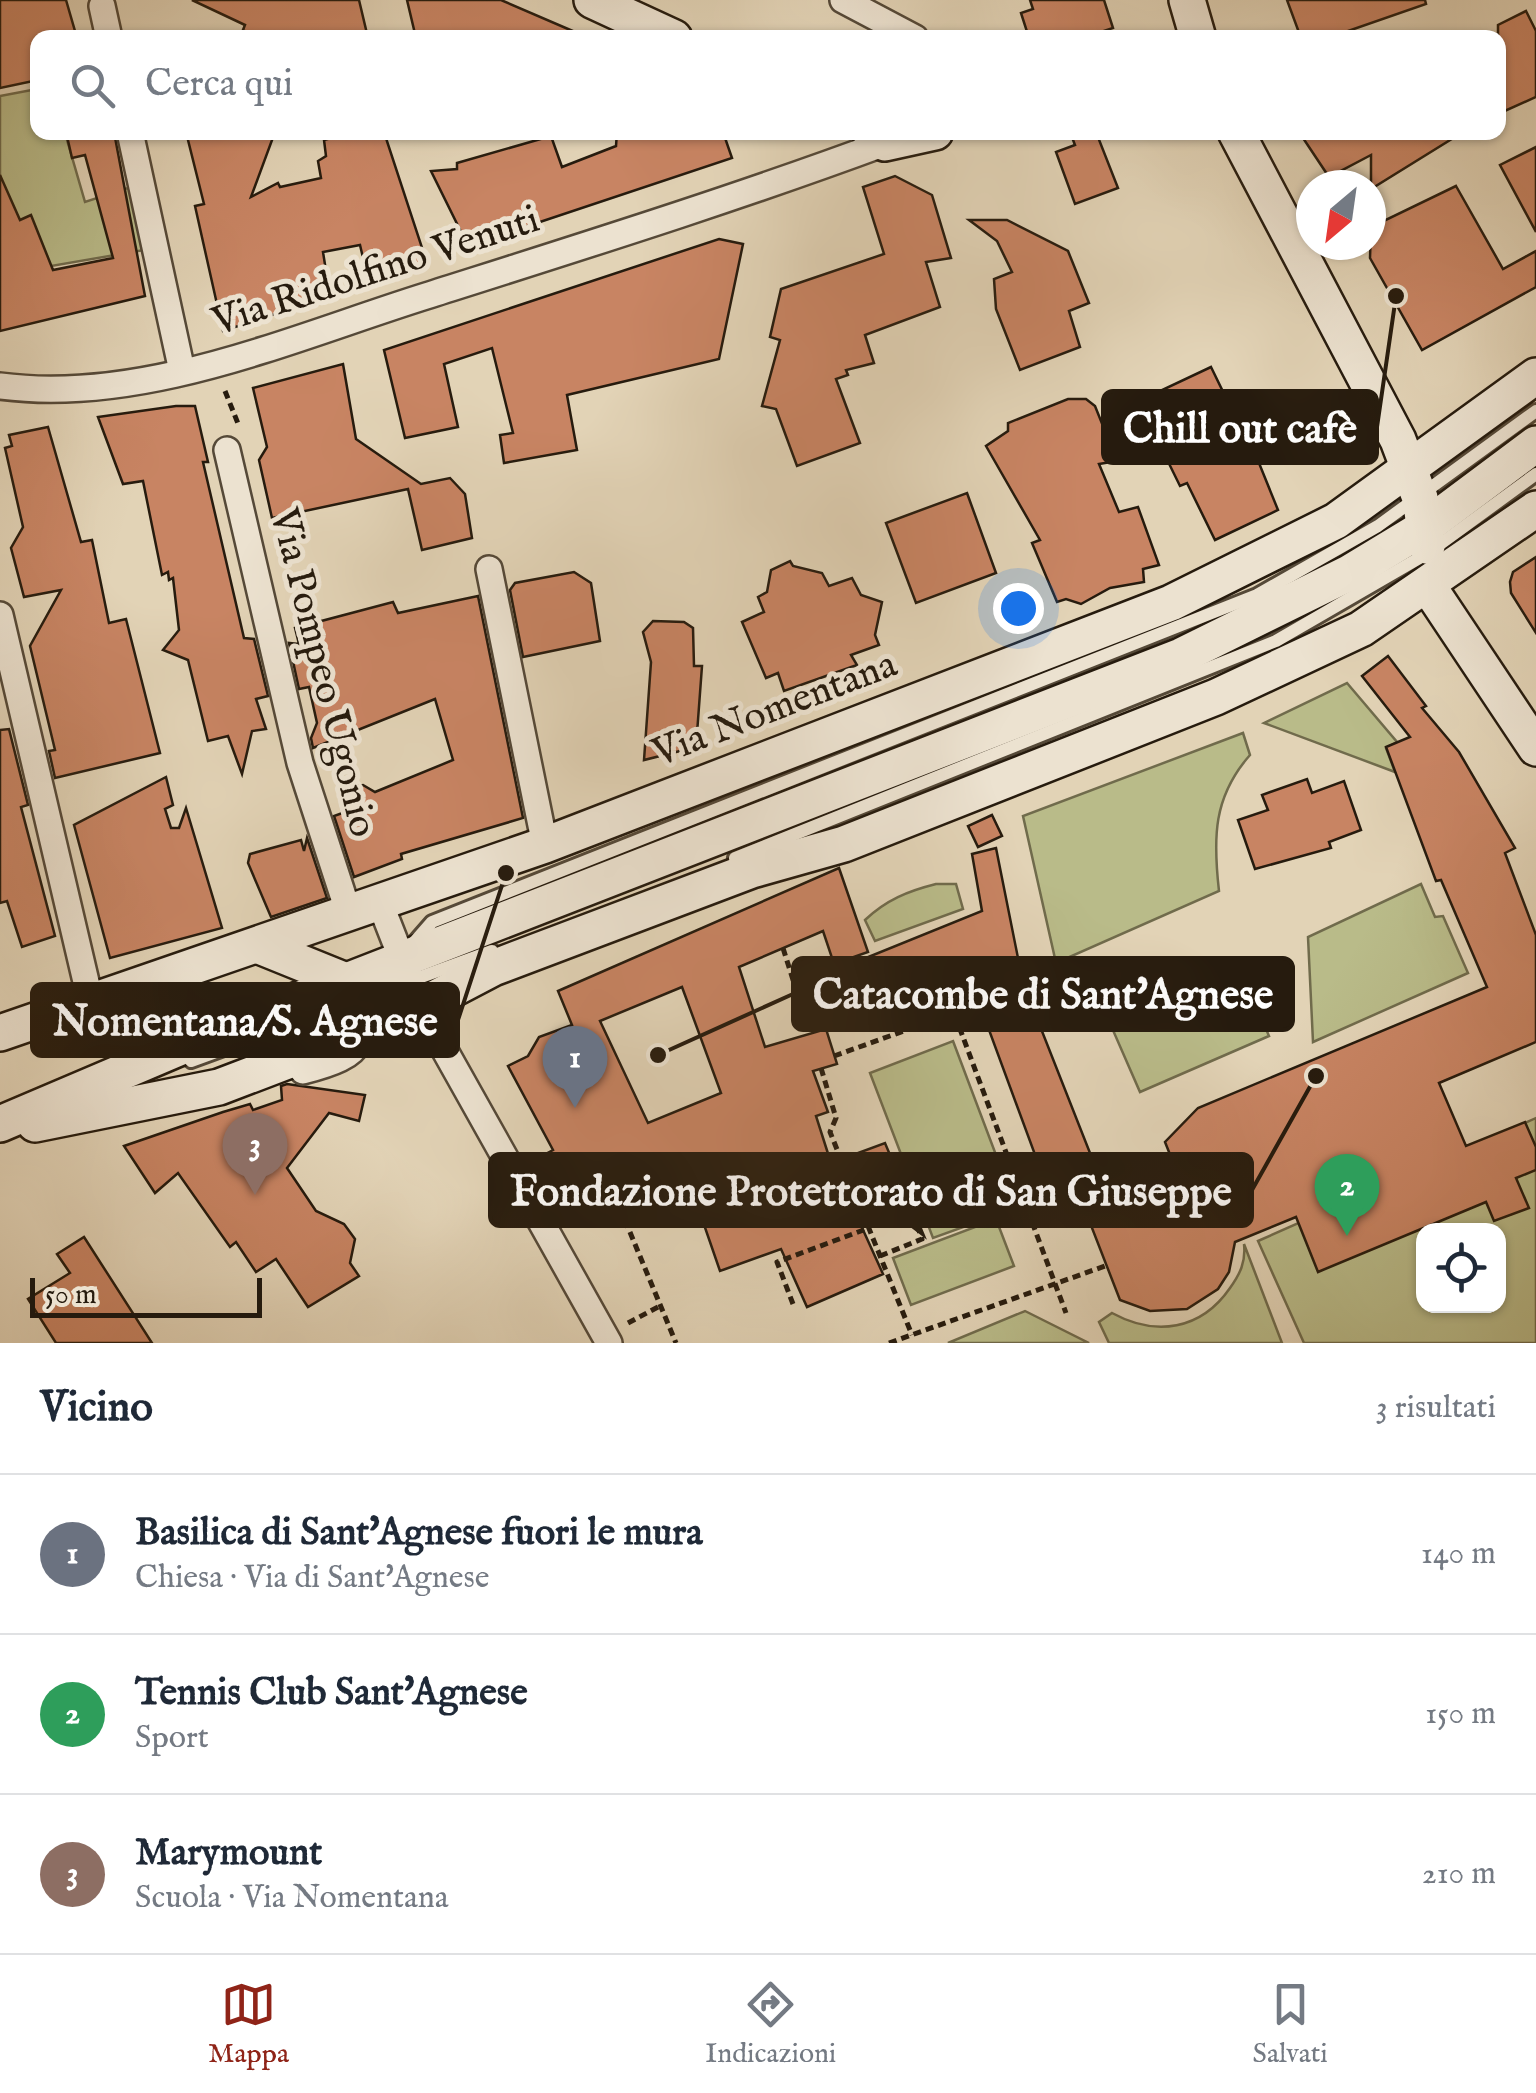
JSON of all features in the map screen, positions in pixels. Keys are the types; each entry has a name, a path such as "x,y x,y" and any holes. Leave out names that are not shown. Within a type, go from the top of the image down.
{"street":[{"path":"592,0 657,30"},
{"path":"843,0 881,29"},
{"path":"1187,0 1196,30"},
{"path":"102,6 107,30"},
{"path":"132,140 182,371"},
{"name":"Via Ridolfino Venuti","path":"0,386 91,386 182,371 766,186 872,140"},
{"path":"1240,140 1422,527 1536,748"},
{"name":"Via Nomentana","path":"0,1128 220,1087 355,1006 410,983 492,968 762,866 844,844 1216,697 1362,630 1422,527 1536,376"},
{"name":"Via Nomentana","path":"0,1128 355,1006 1181,656 1318,592 1422,527 1536,444"},
{"name":"Via Pompeo Ugonio","path":"228,450 300,763 365,908 607,1339"},
{"name":"Via Nomentana","path":"0,1033 546,845 1184,597 1336,521 1422,527 1536,509"},
{"path":"490,569 546,845"},
{"path":"0,615 90,1002"},
{"path":"256,945 355,1006"}],"lane":[{"name":"Via Nomentana","path":"712,867 1228,663 1336,609 1536,411"},
{"name":"Via Nomentana","path":"1422,527 1536,474"},
{"name":"Via Nomentana","path":"410,983 516,942"}],"path":[{"path":"221,387 233,401"},
{"path":"783,948 810,1034"},
{"path":"834,1056 954,1014 1066,1314"},
{"path":"821,1068 836,1118 830,1132 912,1335"},
{"path":"604,1172 676,1343"},
{"path":"579,1195 609,1182"},
{"path":"880,1256 922,1239 915,1220 924,1216"},
{"path":"793,1304 777,1262 869,1228"},
{"path":"889,1343 1105,1266"},
{"path":"607,1339 660,1306"}],"green space":[{"path":"30,90 30,140 67,140 85,202 134,186 150,249 34,269 0,225 0,96"},
{"path":"1347,683 1397,742 1386,748 1395,772 1264,723"},
{"path":"1243,733 1250,755 1229,787 1218,819 1219,891 1056,963 1023,816"},
{"path":"936,884 956,884 963,909 875,941 865,920 898,897"},
{"path":"1421,884 1435,917 1443,916 1468,973 1313,1042 1308,937"},
{"path":"1241,971 1269,1036 1140,1092 1112,1028"},
{"path":"953,1041 1016,1208 933,1238 870,1073"},
{"path":"1536,1118 1536,1343 1304,1343 1258,1241"},
{"path":"996,1219 1014,1266 911,1305 893,1258"},
{"path":"1244,1244 1282,1343 1109,1343 1099,1322 1112,1313 1129,1321 1161,1327 1192,1321 1206,1313 1237,1278"},
{"path":"1025,1311 1089,1343 948,1343"}],"building":[{"path":"0,0 66,0 75,30 30,30 30,82 0,88"},
{"path":"192,0 359,0 366,30 243,30 245,25"},
{"path":"407,0 501,0 570,30 414,30"},
{"path":"1030,0 1104,0 1113,28 1026,30 1021,13 1033,9"},
{"path":"1287,0 1425,0 1426,4 1351,30 1298,30"},
{"path":"1526,11 1536,31 1536,97 1506,110 1506,30 1498,30 1498,25"},
{"path":"68,140 116,140 145,296 0,331 0,175 20,220 31,215 53,270 113,258 85,155 72,158"},
{"path":"188,140 272,140 251,197 278,183 280,187 321,178 318,161 326,156 324,140 387,140 427,263 369,283 360,245 323,252 330,296 223,331 195,206 204,204"},
{"path":"537,140 552,140 562,167 616,146 616,140 726,140 732,158 468,246 431,171 457,169 457,163"},
{"path":"1073,140 1099,140 1118,188 1075,204 1056,152 1075,145"},
{"path":"1304,140 1450,140 1386,180 1386,170 1371,170 1371,155 1342,170 1324,170"},
{"path":"1536,147 1536,232 1500,165"},
{"path":"895,176 932,195 951,258 926,262 940,307 865,335 874,363 846,370 848,375 836,379 860,443 797,466 776,409 762,406 780,340 770,337 781,289 884,254 863,187"},
{"path":"1456,186 1503,269 1536,251 1536,287 1422,350 1371,260 1386,260 1386,220"},
{"path":"969,220 1007,220 1068,251 1089,303 1069,311 1080,347 1020,370 996,309 994,279 1012,272 997,241"},
{"path":"719,239 743,244 719,359 567,395 577,450 504,463 500,435 513,433 492,348 444,364 458,427 405,438 384,350"},
{"path":"343,364 356,439 421,484 450,478 465,494 472,538 422,550 408,489 272,518 259,460 267,447 253,388"},
{"path":"1211,367 1230,406 1248,397 1261,424 1246,431 1278,510 1215,540 1187,483 1180,486 1152,429 1159,426 1145,398"},
{"path":"1068,399 1086,399 1095,406 1117,461 1099,464 1119,512 1138,507 1159,565 1143,569 1144,582 1110,588 1081,604 1066,599 1057,602 1032,543 1040,540 986,446 1008,431 1008,423"},
{"path":"195,406 208,462 203,462 244,638 254,639 268,696 256,699 266,729 252,731 242,774 228,736 208,741 188,660 163,650 179,630 173,578 169,580 168,572 162,575 143,481 123,484 98,417"},
{"path":"48,427 81,542 92,540 109,623 126,619 160,753 55,778 49,751 55,750 30,646 61,590 24,597 11,548 23,527 5,448 12,446 9,435"},
{"path":"967,493 996,573 916,603 886,523"},
{"path":"1536,557 1536,633 1511,593 1510,582 1513,572"},
{"path":"790,561 793,566 822,573 829,586 852,578 861,595 882,602 875,635 879,645 851,655 857,665 784,691 778,673 766,678 742,622 764,612 758,597 767,592 771,570"},
{"path":"574,572 591,583 600,641 523,657 510,590 515,583"},
{"path":"478,596 523,818 401,854 402,859 354,877 334,816 348,811 339,790 363,785 375,792 453,760 435,699 313,748 311,738 317,723 309,687 299,689 289,643 299,644 295,628 393,602 398,613"},
{"path":"653,621 684,622 693,628 694,666 702,666 696,747 644,760 651,662 643,632"},
{"path":"1388,656 1426,706 1422,708 1459,752 1515,848 1505,853 1536,935 1536,1042 1439,1083 1466,1146 1525,1122 1536,1147 1536,1170 1516,1178 1529,1208 1494,1221 1486,1202 1436,1223 1416,1223 1416,1231 1318,1272 1296,1217 1235,1242 1229,1272 1218,1289 1187,1309 1150,1311 1120,1300 1092,1228 1122,1186 1175,1167 1165,1142 1198,1108 1487,987 1441,880 1436,881 1386,747 1410,737 1362,676"},
{"path":"9,729 28,805 21,807 55,936 22,947 7,901 0,903 0,730"},
{"path":"166,777 173,805 165,809 171,828 179,828 186,808 222,928 110,958 74,825"},
{"path":"1307,779 1312,793 1344,781 1361,830 1329,842 1331,848 1255,869 1238,820 1268,810 1262,795"},
{"path":"992,815 1002,836 978,847 968,826"},
{"path":"307,838 327,898 271,917 248,863 250,854 301,840 304,851"},
{"path":"996,848 1023,983 1090,1153 1041,1171 971,981 940,968 863,999 851,964 982,911 972,854"},
{"path":"839,868 868,952 834,964 823,931 739,967 765,1047 826,1029 837,1064 813,1071 828,1112 816,1116 831,1163 885,1143 924,1236 835,1168 883,1274 807,1307 781,1249 720,1271 680,1155 648,1170 641,1156 575,1186 583,1202 557,1218 527,1164 553,1150 508,1066 528,1056 539,1037 572,1025 558,991","holes":["682,987 721,1093 648,1123 600,1021"]},
{"path":"281,1086 365,1095 359,1121 329,1113 287,1168 316,1211 344,1224 355,1239 350,1263 359,1276 308,1307 276,1259 256,1272 236,1242 230,1247 178,1173 155,1193 124,1146 250,1104 253,1110 282,1100"},
{"path":"84,1237 152,1343 56,1343 28,1299 70,1273 57,1254"}],"place":[{"name":"Chill out cafè","path":"1396,296"},
{"name":"Nomentana/S. Agnese","path":"506,873"},
{"name":"Catacombe di Sant'Agnese","path":"658,1055"},
{"name":"Fondazione Protettorato di San Giuseppe","path":"1316,1076"},
{"name":"Basilica di Sant'Agnese fuori le mura","path":"575,1108"},
{"name":"Marymount","path":"255,1195"},
{"name":"Tennis Club Sant'Agnese","path":"1347,1236"}]}
